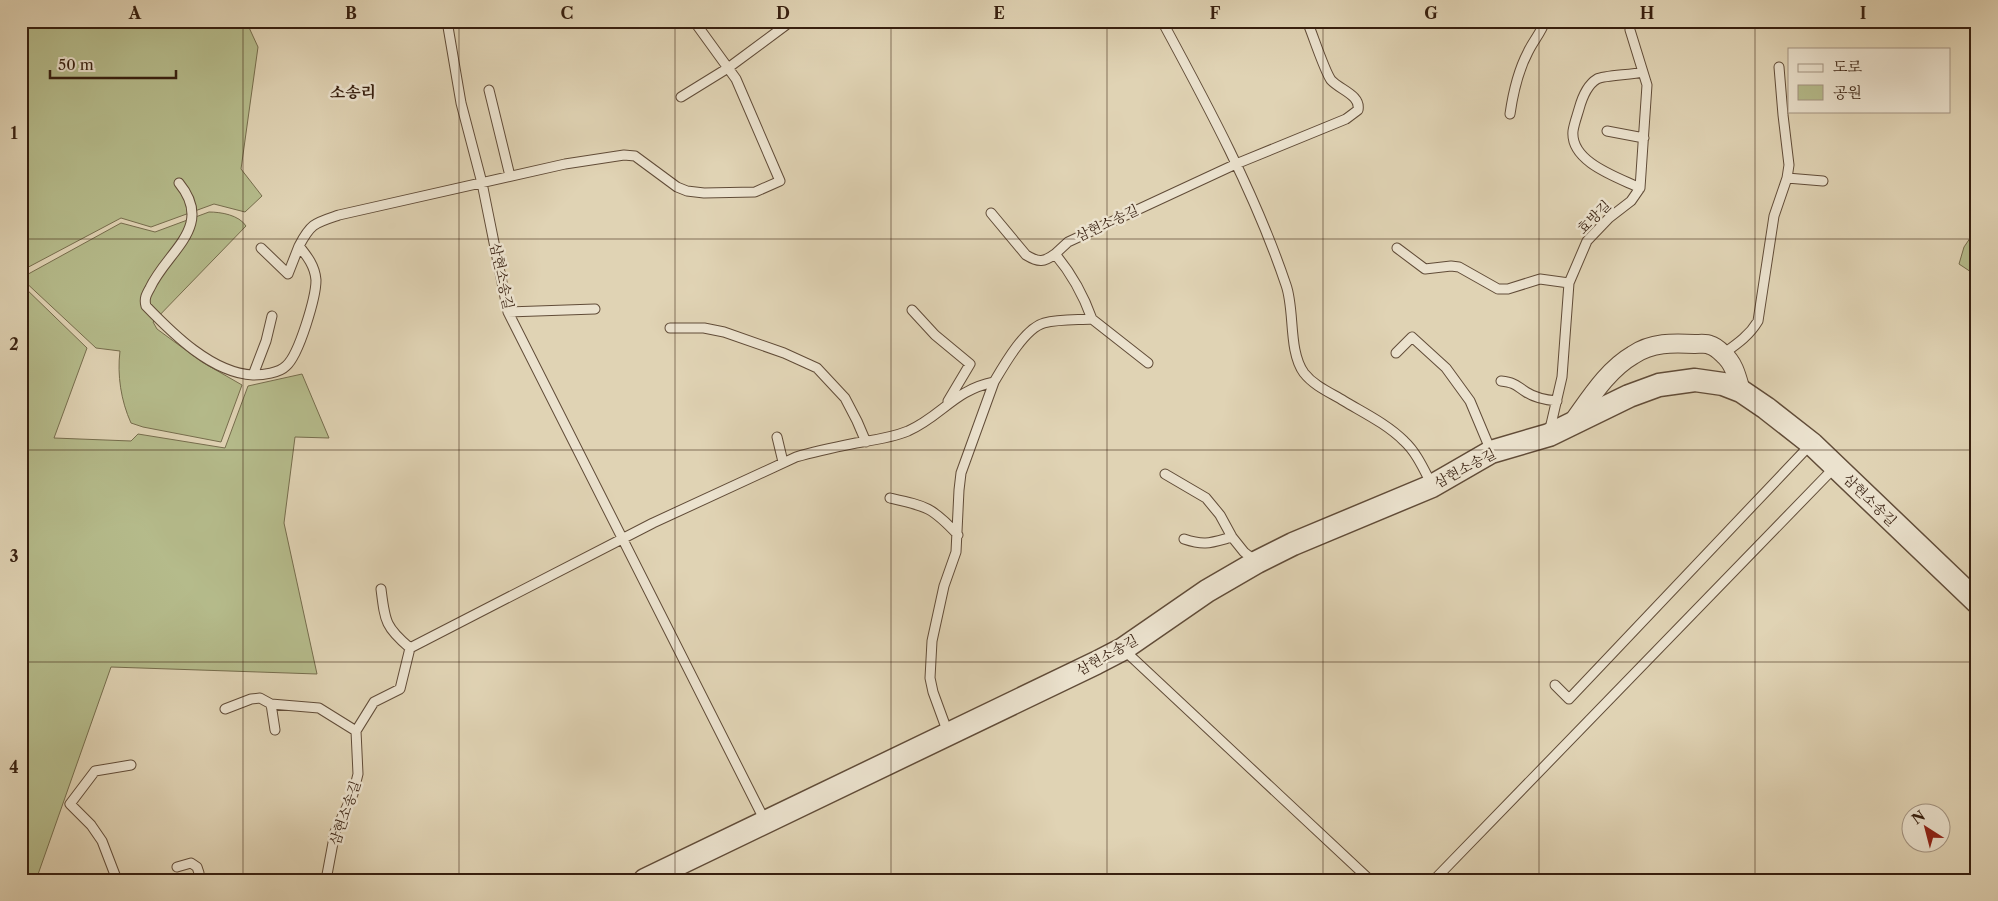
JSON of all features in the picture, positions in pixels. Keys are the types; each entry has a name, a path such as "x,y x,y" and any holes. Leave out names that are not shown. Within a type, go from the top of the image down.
{"street":[{"path":"1570,425 1618,366 1633,354 1649,347 1668,343 1710,345 1723,354 1736,372 1741,391"},
{"name":"삼현소송길","path":"645,880 1123,649 1207,591 1257,562 1294,544 1432,486 1491,452 1549,435 1629,396 1659,385 1695,380 1722,384 1741,391 1766,408 1812,444 1977,602"}],"lane":[{"name":"삼현소송길","path":"447,21 461,103 482,183 508,312 766,821"},
{"path":"261,248 288,274 307,230 315,223 510,176 565,164 624,155 635,156 678,187 704,193 755,192 780,181 736,79 694,21"},
{"path":"680,97 728,68 786,25 783,21"},
{"path":"1162,21 1196,83 1236,164 1268,237 1287,287 1294,341 1298,360 1304,372 1314,383 1384,425 1404,441 1418,459 1432,486"},
{"path":"1236,164 1346,119 1358,110 1359,105 1356,99 1338,86 1328,74 1307,21"},
{"path":"1510,114 1521,67 1534,41 1541,34 1545,21"},
{"path":"1630,21 1630,30 1643,72 1646,85 1640,188 1610,174 1581,156 1575,145 1573,132 1581,100 1589,85 1604,77 1626,76 1643,72"},
{"path":"1723,354 1744,338 1758,321 1774,216 1787,178 1789,165 1779,67"},
{"path":"489,90 510,176"},
{"path":"1607,131 1644,138"},
{"name":"삼현소송길","path":"1055,254 1068,242 1083,233 1236,164"},
{"path":"1787,178 1823,180"},
{"path":"179,183 187,196 193,220 187,235 167,260 144,300 146,306 187,345 229,370 254,375 271,373 285,368 292,359 312,303 316,280 309,257 299,246"},
{"name":"효방길","path":"1549,435 1562,377 1569,282 1587,240 1609,218 1631,201 1640,188"},
{"path":"990,213 1026,255 1039,262 1055,254 1070,272 1084,298 1092,319 1148,363"},
{"path":"1397,248 1425,269 1450,266 1459,267 1498,289 1508,289 1540,279 1569,282"},
{"path":"508,312 595,309"},
{"path":"912,310 935,335 970,364 946,405"},
{"path":"254,375 266,341 272,316"},
{"path":"949,733 933,692 930,678 930,659 944,586 956,552 961,473 994,382 1011,355 1033,329 1043,323 1092,319"},
{"path":"670,328 704,328 724,332 784,353 817,368 844,398 857,420 866,442"},
{"path":"1396,353 1412,337 1446,368 1470,402 1491,452"},
{"path":"1501,380 1516,383 1526,392 1542,399 1557,401"},
{"path":"225,709 251,699 260,698 271,704 319,708 356,731 374,702 400,689 410,648 623,538 783,462 820,450 890,438 910,430 931,417 972,387 994,382"},
{"path":"777,437 783,462"},
{"path":"1555,684 1569,699 1812,444"},
{"path":"1434,880 1836,467"},
{"path":"1165,474 1206,498 1220,515 1232,537 1244,552 1257,562"},
{"path":"890,498 923,505 934,511 958,534"},
{"path":"1184,539 1199,544 1208,544 1232,537"},
{"path":"381,590 386,623 394,635 410,648"},
{"path":"1123,649 1370,880"},
{"path":"271,704 275,730"},
{"name":"삼현소송길","path":"326,880 335,832 353,794 358,774 356,731"},
{"path":"117,880 102,841 70,804 95,771 131,765"},
{"path":"177,867 191,863 197,867 199,873 198,880"}],"green space":[{"path":"21,21 246,21 258,47 241,169 262,196 245,212 214,204 151,227 121,218 21,271"},
{"path":"209,212 234,217 246,226 153,322 157,329 202,362 242,385 221,442 131,423 121,388 120,351 96,348 21,278 121,223 155,232"},
{"path":"1977,228 1977,276 1959,264 1964,247"},
{"path":"21,284 87,348 54,438 131,441 138,434 225,448 248,386 302,374 329,438 295,437 284,523 317,674 111,667 36,880 21,880"}],"district":[{"name":"소송리","path":"353,92"}]}
